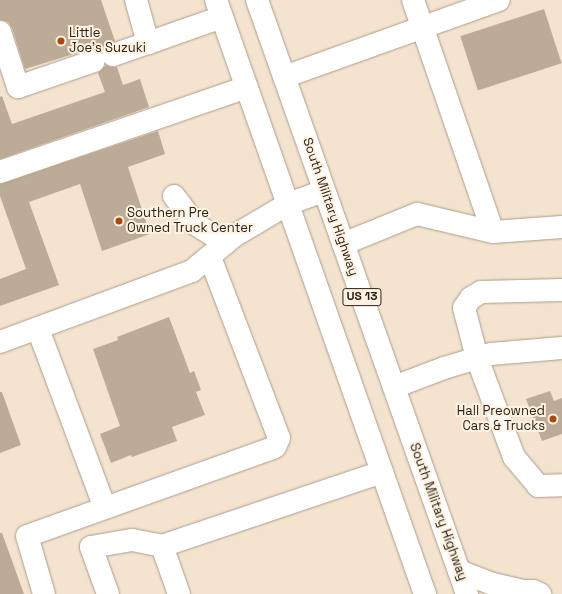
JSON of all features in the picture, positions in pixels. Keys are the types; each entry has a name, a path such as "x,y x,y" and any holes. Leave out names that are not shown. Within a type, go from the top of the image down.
{"main road":[{"path":"136,0 148,43"},
{"name":"South Military Highway","path":"257,0 467,594"},
{"path":"413,0 493,232"},
{"path":"284,77 423,29 499,0"},
{"path":"0,32 18,87 148,43 219,8"},
{"name":"US 13","path":"219,8 425,594"},
{"path":"0,172 247,87"},
{"path":"0,342 192,271 226,243 288,204 324,191"},
{"path":"174,196 195,224 226,243"},
{"path":"343,244 417,214 493,232 562,228"},
{"path":"44,594 27,536 275,447 279,438 210,257"},
{"path":"562,290 481,292 471,298 464,308 477,358 514,457 538,486 562,485"},
{"path":"38,329 105,508"},
{"path":"394,387 444,368 491,354 562,348"},
{"path":"91,547 132,540 162,546 382,472"},
{"path":"82,516 91,547 108,594"},
{"path":"162,546 180,594"},
{"path":"459,571 493,584 528,593"}],"building":[{"name":"Little Joe's Suzuki","path":"0,0 101,0 115,41 104,47 101,51 90,49 25,69 12,28 8,22 0,20"},
{"path":"544,9 562,63 478,90 460,36"},
{"path":"106,65 117,67 123,85 140,79 149,107 0,159 0,97 2,96 12,124 105,92 98,73"},
{"path":"158,131 165,154 128,167 150,234 102,251 80,184 29,202 59,285 0,306 0,279 26,269 0,196 0,184"},
{"path":"169,317 190,373 194,371 201,390 196,392 205,415 172,427 177,441 132,457 131,455 111,463 100,434 120,426 93,349 118,340 117,337"},
{"name":"Hall Preowned Cars & Trucks","path":"550,391 554,401 562,398 562,434 542,441 526,399"},
{"path":"0,392 2,392 21,445 0,453"},
{"path":"0,533 2,533 24,594 0,594"}],"place":[{"name":"Little Joe's Suzuki","path":"61,41"},
{"name":"Southern Pre Owned Truck Center","path":"119,221"},
{"name":"Hall Preowned Cars & Trucks","path":"553,419"}]}
